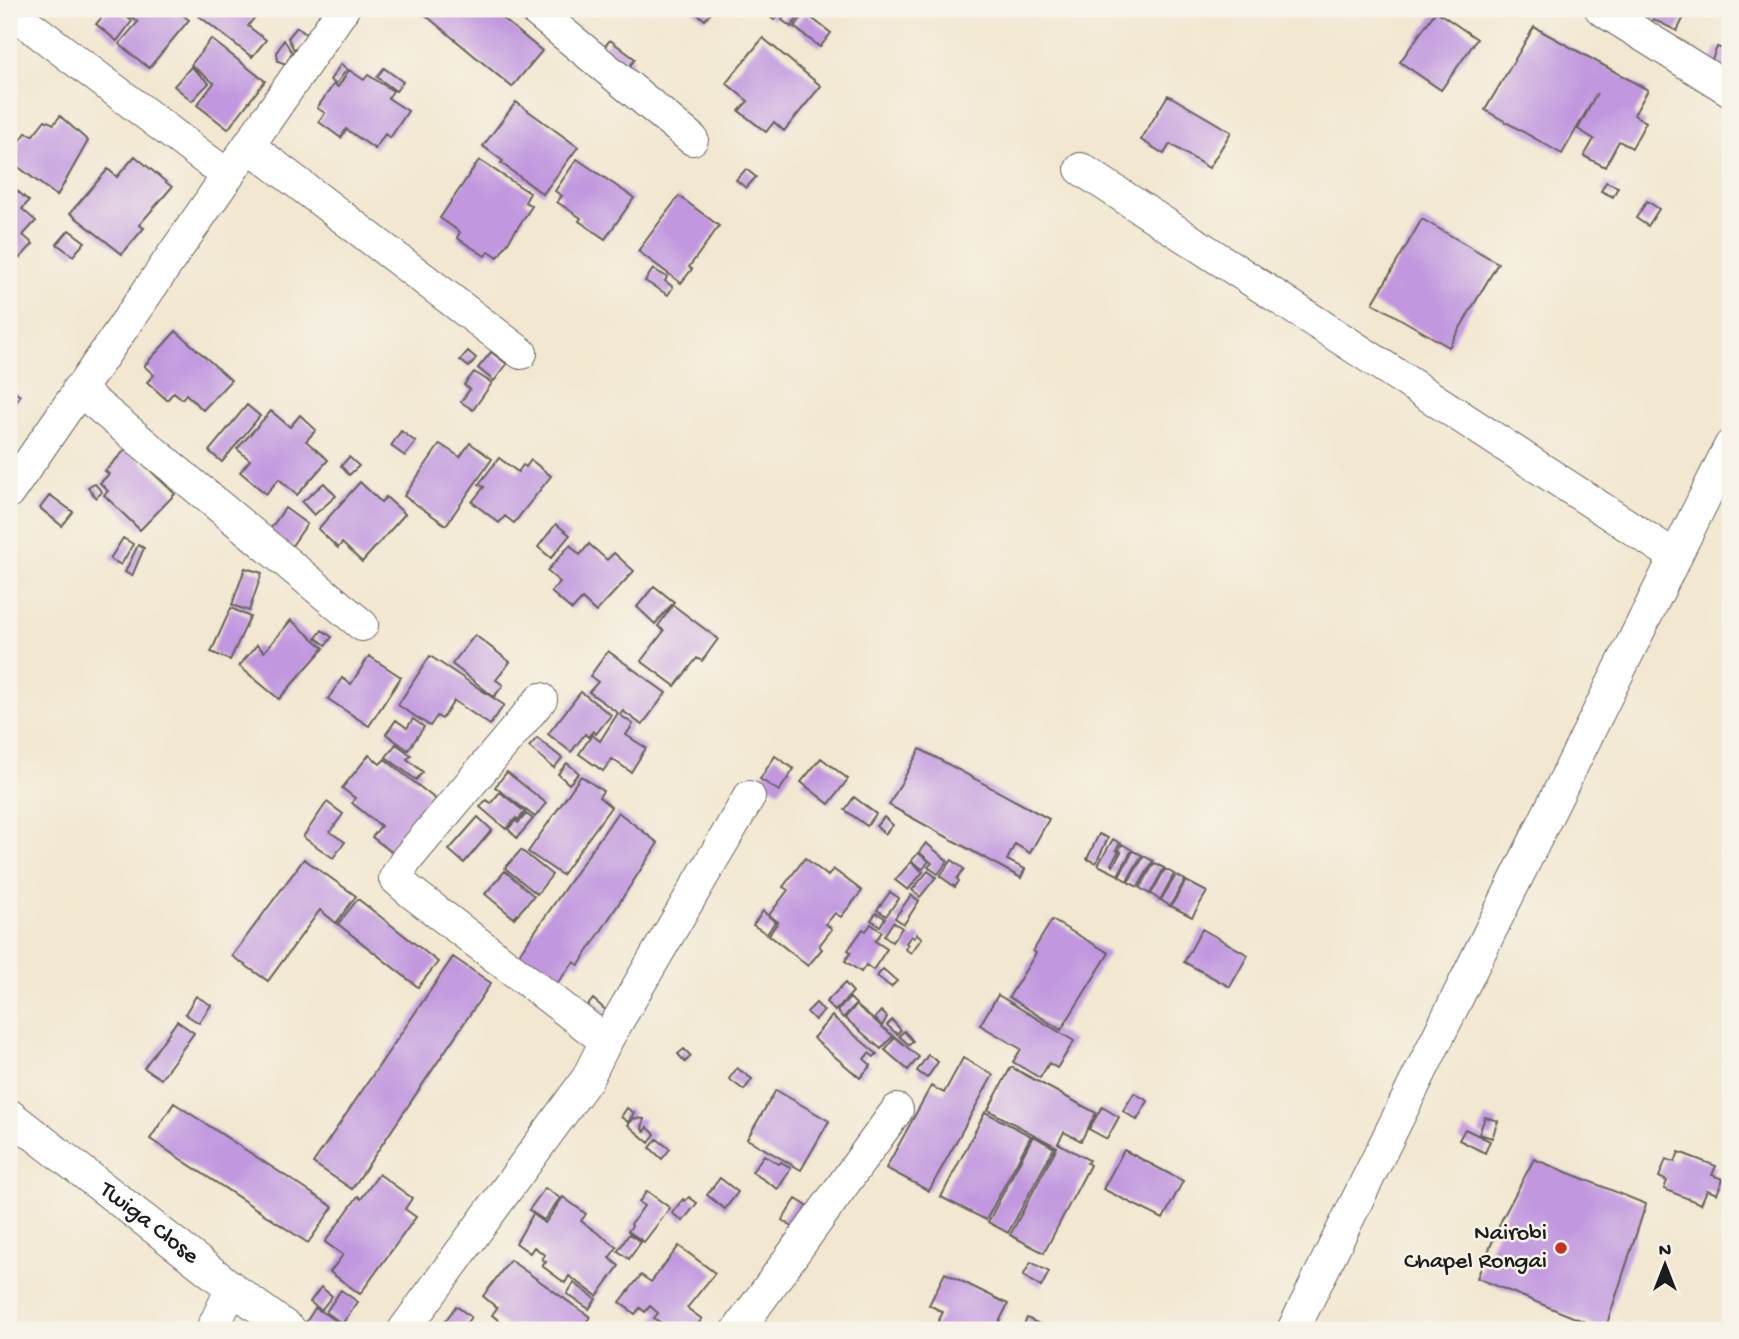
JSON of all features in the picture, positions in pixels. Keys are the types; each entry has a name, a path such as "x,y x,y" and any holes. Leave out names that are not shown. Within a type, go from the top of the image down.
{"street":[{"path":"9,492 343,9"},
{"path":"534,9 692,139"},
{"path":"1601,9 1730,90"},
{"path":"9,10 228,176"},
{"path":"249,146 521,353"},
{"path":"1081,169 1676,557"},
{"path":"78,389 362,625"},
{"path":"1293,1330 1730,446"},
{"path":"541,699 407,859 396,878 606,1041"},
{"path":"404,1330 587,1079 606,1041 749,797"},
{"path":"738,1330 897,1110"},
{"name":"Twiga Close","path":"9,1115 290,1330"},
{"path":"212,1330 232,1288"}],"building":[{"path":"109,9 116,9 132,21 117,41 96,24"},
{"path":"121,9 175,9 189,20 149,68 119,44 138,22"},
{"path":"190,9 261,9 248,26 266,40 252,57"},
{"path":"418,9 491,9 542,51 512,87"},
{"path":"691,9 714,9 705,20"},
{"path":"769,9 783,9 774,20 765,13"},
{"path":"790,9 802,12 791,27 782,20"},
{"path":"1637,9 1688,9 1677,31 1653,19 1648,29 1631,20"},
{"path":"1436,11 1477,39 1441,90 1400,62"},
{"path":"805,13 831,33 820,47 794,27"},
{"path":"297,27 307,35 294,50 288,38"},
{"path":"1534,27 1648,90 1634,115 1646,122 1632,148 1619,141 1605,167 1584,156 1594,139 1578,129 1597,93 1562,154 1485,110"},
{"path":"763,38 821,86 784,131 774,122 766,132 739,111 748,101 726,83"},
{"path":"211,39 265,81 228,129 197,105 214,83 191,65"},
{"path":"284,40 292,52 286,64 278,61 277,52"},
{"path":"610,40 635,59 625,73 599,53"},
{"path":"1717,47 1730,51 1727,68 1711,62"},
{"path":"341,64 347,69 336,84 330,80"},
{"path":"191,67 209,83 192,101 174,86"},
{"path":"384,68 403,82 396,91 377,77"},
{"path":"349,70 364,80 368,75 393,91 388,98 408,111 390,138 385,134 375,149 346,129 341,138 319,122 325,113 317,108 334,84 338,87"},
{"path":"1168,95 1231,132 1209,168 1170,144 1164,154 1141,140"},
{"path":"516,102 578,147 543,194 483,146"},
{"path":"60,116 88,141 57,196 9,160 9,156 26,133 33,135 45,120 54,124"},
{"path":"135,156 172,187 139,225 144,228 122,254 70,213 108,169 117,177"},
{"path":"577,159 634,198 605,239 557,202 562,196 555,191"},
{"path":"479,160 530,193 525,202 532,206 498,257 489,251 485,256 457,238 460,232 440,218"},
{"path":"746,169 756,177 746,188 736,180"},
{"path":"1606,182 1618,187 1613,197 1601,191"},
{"path":"15,189 29,201 22,209 36,221 23,235 33,244 20,258 11,250 9,252 9,195"},
{"path":"679,196 719,226 689,267 692,269 681,283 638,251"},
{"path":"1647,201 1659,209 1648,226 1636,218"},
{"path":"1422,219 1498,263 1449,347 1373,303"},
{"path":"69,230 85,242 73,256 57,244"},
{"path":"653,269 667,277 665,281 673,287 668,295 645,281"},
{"path":"176,331 231,380 203,410 186,394 182,399 174,392 167,400 147,382 154,375 144,366"},
{"path":"468,351 476,358 469,367 460,360"},
{"path":"491,352 507,364 494,381 478,368"},
{"path":"474,372 492,383 473,410 461,402 470,389 464,385"},
{"path":"9,388 20,396 9,411"},
{"path":"247,405 260,416 222,462 209,451"},
{"path":"271,411 290,427 300,415 316,430 306,441 328,460 297,495 279,479 266,494 240,472 250,460 237,449"},
{"path":"401,431 416,442 405,456 391,446"},
{"path":"470,443 492,459 446,525 404,496 440,444 460,457"},
{"path":"127,448 175,494 140,530 104,495 108,491 100,483 109,474 105,471"},
{"path":"349,457 359,466 349,475 341,466"},
{"path":"499,458 518,472 531,460 551,476 514,523 505,516 499,523 472,502 484,487 479,484"},
{"path":"360,482 381,502 386,497 405,514 362,562 342,543 338,548 318,529"},
{"path":"94,483 102,492 96,498 88,487"},
{"path":"324,483 336,496 314,515 302,502"},
{"path":"50,495 73,512 62,526 40,508"},
{"path":"285,508 307,524 291,547 269,531"},
{"path":"556,524 570,535 551,558 538,547"},
{"path":"123,538 133,544 121,565 110,559"},
{"path":"589,544 607,560 614,553 634,571 596,612 582,599 572,610 551,592 560,582 547,571 570,545 580,555"},
{"path":"138,545 144,548 132,576 125,572"},
{"path":"245,568 262,573 249,611 232,605"},
{"path":"654,586 674,602 655,624 637,607"},
{"path":"673,605 718,639 702,661 697,658 675,686 641,661 664,631 658,626"},
{"path":"231,608 250,617 230,660 211,652"},
{"path":"291,620 324,648 279,699 239,666 257,645 264,652"},
{"path":"322,630 332,637 326,645 316,638"},
{"path":"475,635 510,662 496,680 503,685 494,697 452,664"},
{"path":"608,651 666,693 642,725 623,711 620,715 633,724 626,735 646,748 631,772 612,759 603,771 579,754 592,735 600,741 618,713 589,692 598,682 590,676"},
{"path":"369,656 401,677 369,726 328,699 342,678 351,684"},
{"path":"430,656 504,705 490,725 454,701 442,719 437,716 430,726 398,705"},
{"path":"581,692 611,715 596,734 593,731 588,737 585,734 571,752 548,734"},
{"path":"413,719 424,727 408,750 386,734 396,720 407,728"},
{"path":"537,738 562,758 554,768 529,747"},
{"path":"396,744 411,755 407,759 423,772 416,780 386,757"},
{"path":"920,749 1049,819 1030,853 1015,844 1007,860 1025,869 1021,878 889,805"},
{"path":"369,755 380,764 385,759 439,802 401,859 372,837 381,826 352,803 355,798 342,788"},
{"path":"775,756 794,769 779,791 760,779"},
{"path":"821,758 848,779 829,804 801,782"},
{"path":"567,763 579,773 569,784 558,774"},
{"path":"507,772 546,803 535,817 495,787"},
{"path":"581,776 603,791 599,797 611,807 562,875 528,852"},
{"path":"500,792 525,812 506,829 480,807 486,800 491,803"},
{"path":"854,797 876,814 867,826 845,810"},
{"path":"327,802 343,814 330,832 345,842 333,858 303,837"},
{"path":"618,812 658,843 579,965 574,962 554,987 515,960"},
{"path":"526,814 533,819 517,838 508,829"},
{"path":"478,817 492,830 464,863 449,850"},
{"path":"884,817 893,825 885,834 876,826"},
{"path":"1099,834 1108,838 1096,863 1087,859"},
{"path":"1113,839 1120,843 1116,850 1119,851 1111,864 1113,866 1121,852 1119,850 1122,844 1132,850 1118,875 1098,865"},
{"path":"926,843 948,861 938,874 928,867 932,863 919,852"},
{"path":"521,850 552,875 537,894 505,868"},
{"path":"1133,851 1142,855 1127,881 1119,876"},
{"path":"918,853 929,861 923,869 911,861"},
{"path":"1144,856 1153,861 1138,887 1128,882"},
{"path":"805,858 828,876 833,869 862,891 841,917 835,913 826,924 832,929 819,946 822,949 808,966 769,935 778,922 769,915 788,890 783,887"},
{"path":"304,859 356,896 336,923 320,910 268,981 232,956"},
{"path":"952,860 964,869 955,887 940,876"},
{"path":"911,862 923,872 908,890 895,880"},
{"path":"1154,863 1164,868 1150,894 1140,888"},
{"path":"1165,869 1174,874 1160,900 1151,894"},
{"path":"505,871 534,896 514,918 485,894"},
{"path":"928,871 936,877 920,897 912,890"},
{"path":"1176,875 1185,880 1170,906 1161,900"},
{"path":"1186,881 1207,892 1192,917 1171,906"},
{"path":"890,892 899,898 886,916 877,910"},
{"path":"911,895 919,901 904,924 895,918"},
{"path":"358,899 438,962 418,987 338,924"},
{"path":"763,911 775,922 767,934 753,925"},
{"path":"876,913 885,918 880,926 871,920"},
{"path":"1052,920 1109,953 1061,1030 1009,997 1036,953 1033,951"},
{"path":"893,922 902,928 892,942 884,936"},
{"path":"871,924 882,932 875,941 887,949 873,970 866,965 861,972 845,961 851,952 848,950 863,929 866,931"},
{"path":"1202,929 1248,955 1230,987 1184,962"},
{"path":"917,934 922,938 911,953 905,949 908,945 906,943 911,936 914,938"},
{"path":"453,957 491,983 352,1189 313,1163"},
{"path":"883,969 897,981 891,987 877,976"},
{"path":"845,983 853,992 835,1011 826,1002"},
{"path":"998,995 1074,1041 1057,1068 1049,1063 1040,1078 1013,1062 1021,1049 980,1025"},
{"path":"196,996 211,1005 199,1023 185,1014"},
{"path":"850,998 856,1004 843,1018 837,1011"},
{"path":"593,999 616,1019 578,1018"},
{"path":"816,1003 824,1011 815,1020 807,1012"},
{"path":"856,1005 893,1036 881,1049 845,1018"},
{"path":"881,1011 887,1017 882,1026 875,1018"},
{"path":"832,1016 877,1054 874,1057 869,1053 864,1059 871,1065 860,1078 813,1038"},
{"path":"892,1020 901,1030 897,1034 887,1025"},
{"path":"177,1021 194,1033 161,1079 144,1068"},
{"path":"904,1031 913,1041 909,1045 899,1036"},
{"path":"895,1037 919,1057 908,1070 885,1050"},
{"path":"684,1049 691,1056 685,1062 678,1054"},
{"path":"928,1055 938,1062 927,1078 917,1071"},
{"path":"963,1058 993,1075 929,1191 886,1168 931,1086 944,1093"},
{"path":"1011,1067 1096,1113 1081,1141 1064,1132 1058,1143 1089,1160 1087,1163 1090,1165 1044,1253 1010,1235 1057,1147 988,1110"},
{"path":"737,1068 752,1079 744,1090 729,1079"},
{"path":"776,1090 829,1121 801,1170 747,1139"},
{"path":"1134,1093 1148,1101 1137,1120 1123,1111"},
{"path":"174,1103 333,1207 308,1243 150,1139"},
{"path":"1102,1107 1119,1117 1107,1139 1089,1129"},
{"path":"627,1108 634,1113 628,1122 621,1117"},
{"path":"985,1112 1031,1136 986,1220 941,1197"},
{"path":"1485,1117 1498,1121 1492,1138 1479,1134"},
{"path":"634,1118 644,1119 642,1129 645,1132 647,1127 655,1134 649,1143 628,1125"},
{"path":"1465,1129 1490,1141 1485,1153 1459,1140"},
{"path":"1033,1136 1054,1148 1008,1233 988,1222"},
{"path":"657,1139 670,1149 662,1159 650,1148"},
{"path":"1124,1150 1183,1181 1163,1219 1103,1189"},
{"path":"1679,1152 1716,1166 1712,1175 1723,1179 1717,1194 1707,1190 1701,1204 1664,1189 1667,1181 1659,1177 1666,1159 1675,1162"},
{"path":"764,1155 791,1168 778,1189 752,1172"},
{"name":"Nairobi Chapel Rongai","path":"1534,1159 1646,1204 1605,1330 1477,1278 1502,1219"},
{"path":"379,1174 412,1198 405,1209 416,1217 360,1294 330,1272 343,1255 325,1242 358,1196 361,1199"},
{"path":"720,1178 738,1192 725,1209 707,1195"},
{"path":"545,1188 560,1198 544,1220 529,1210"},
{"path":"647,1191 670,1208 644,1242 628,1231 644,1206 639,1202"},
{"path":"563,1197 586,1214 581,1221 617,1247 609,1258 619,1266 597,1296 569,1276 565,1283 542,1266 546,1262 542,1259 545,1255 534,1247 530,1253 516,1243 533,1214 545,1223"},
{"path":"689,1197 697,1203 683,1221 672,1213 683,1199 685,1201"},
{"path":"796,1199 817,1212 803,1234 782,1220"},
{"path":"629,1234 641,1242 629,1259 618,1251"},
{"path":"679,1246 715,1273 687,1308 702,1319 693,1330 670,1330 654,1318 658,1313 650,1306 645,1312 640,1308 635,1314 620,1302 641,1275 651,1282"},
{"path":"510,1260 590,1317 580,1330 506,1330 508,1328 492,1315 497,1308 483,1296"},
{"path":"1031,1262 1049,1272 1041,1287 1023,1276"},
{"path":"945,1273 1008,1304 995,1330 934,1330 943,1312 929,1305"},
{"path":"574,1283 596,1299 589,1309 567,1294"},
{"path":"321,1287 332,1296 321,1310 310,1302"},
{"path":"341,1290 358,1302 342,1324 326,1312"},
{"path":"456,1306 471,1317 461,1330 439,1330"},
{"path":"315,1308 345,1326 343,1330 316,1330 305,1324"},
{"path":"1027,1318 1051,1330 1021,1330"}],"place":[{"name":"Nairobi Chapel Rongai","path":"1561,1248"}]}
